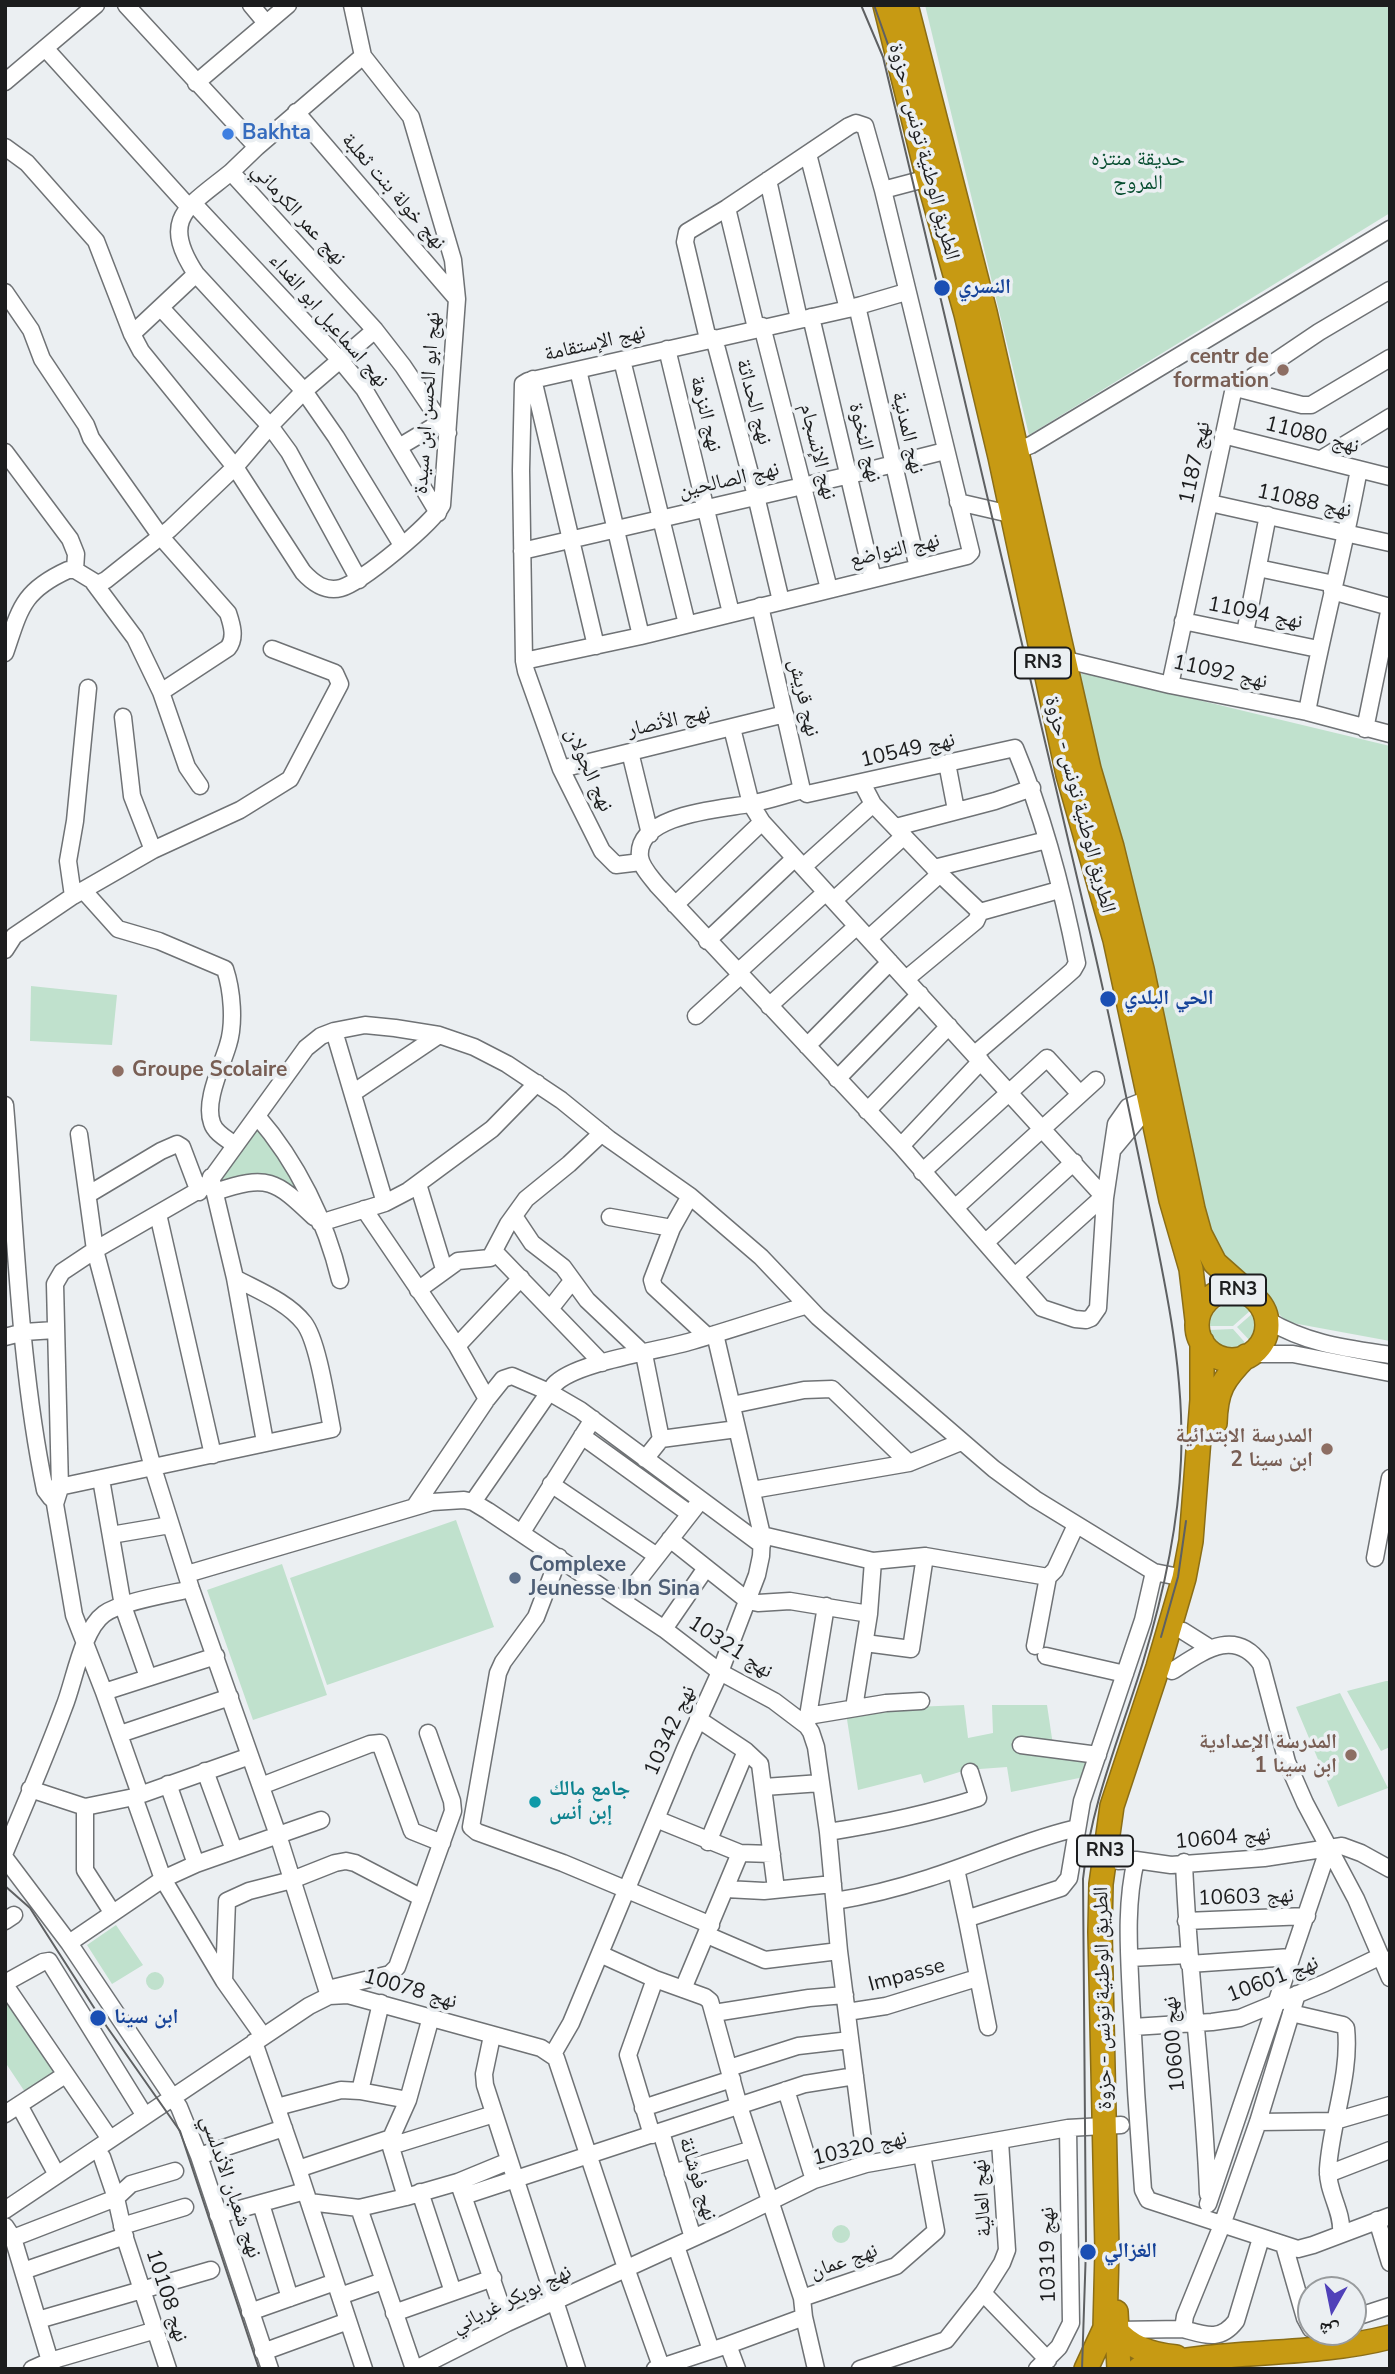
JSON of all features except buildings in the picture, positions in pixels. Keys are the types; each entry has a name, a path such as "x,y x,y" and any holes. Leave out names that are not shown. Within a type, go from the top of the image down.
{"highway":[{"name":"الطريق الوطنية تونس - حزوة","path":"885,5 938,176 985,312 1009,454 1142,969 1171,1200 1191,1269 1199,1331 1202,1388 1192,1530 1184,1578 1112,1806 1101,1884 1100,1932 1121,2217 1116,2330 1119,2369"},
{"name":"الطريق الوطنية تونس - حزوة","path":"906,5 938,176"},
{"name":"الطريق الوطنية تونس - حزوة","path":"1009,454 1010,514 1068,775 1160,1102 1200,1234 1215,1263 1251,1295"},
{"name":"RN3","path":"1199,1331 1201,1309 1217,1293 1240,1290 1251,1295 1262,1306 1267,1320 1261,1345 1249,1355"},
{"path":"1199,1331 1208,1350 1226,1359 1249,1355"},
{"name":"الطريق الوطنية تونس - حزوة","path":"1086,2369 1105,2328 1113,2126 1115,1919 1127,1860 1128,1809 1172,1671 1207,1525 1218,1392 1232,1371 1249,1355"},
{"path":"1116,2330 1131,2344 1156,2354 1208,2364 1343,2347 1390,2337"},
{"path":"1139,2369 1352,2357 1390,2347"}],"street":[{"path":"5,82 96,5"},
{"path":"251,5 266,23"},
{"path":"196,83 288,5"},
{"name":"نهج ابو الحسن ابن سيدة","path":"5,147 27,163 96,240 141,351 235,467 303,572 314,583 326,588 341,588 359,580 438,513 445,495 444,428 457,299 453,260 411,117 363,56 352,5"},
{"name":"نهج عمر الكرماني","path":"130,6 196,83 257,147 231,172 375,330 403,366 444,428"},
{"name":"نهج اسماعيل ابو الفداء","path":"45,48 341,361 364,389 438,513"},
{"path":"257,147 363,56"},
{"name":"نهج خولة بنت ثعلبة","path":"296,112 457,299"},
{"name":"نهج التواضع","path":"524,661 641,636 967,556 971,552 865,126 856,123 849,126 808,154"},
{"path":"727,208 808,154"},
{"name":"نهج المدنية","path":"808,154 852,308 918,568"},
{"path":"231,172 191,204 181,220 179,243 196,274 304,391 336,437 402,545"},
{"path":"883,190 938,176"},
{"name":"نهج النخوة","path":"768,180 850,475 873,579"},
{"name":"نهج الحداثة","path":"727,208 691,228 685,237 756,496 780,601"},
{"name":"نهج الإنسجام","path":"727,208 804,486 829,589"},
{"path":"1009,454 1243,319 1390,229"},
{"path":"419,254 446,240"},
{"path":"132,334 196,274"},
{"path":"1236,388 1319,332 1390,290"},
{"path":"5,292 32,330 42,359 86,425 91,438 161,537 228,613 233,626 233,637 228,648 160,692"},
{"name":"نهج الإستقامة","path":"524,661 522,391 525,382 852,308 906,292"},
{"path":"161,308 270,426 295,462 359,580"},
{"path":"93,583 102,583 161,537 235,467 304,391 375,330"},
{"name":"نهج النزهة","path":"667,349 731,613"},
{"path":"1236,388 1311,405 1390,358"},
{"path":"622,359 687,624"},
{"path":"578,370 641,636"},
{"path":"533,380 596,646"},
{"name":"نهج 1187","path":"1170,685 1223,435 1236,388"},
{"path":"1321,459 1390,417"},
{"path":"399,447 444,428"},
{"name":"نهج 11080","path":"1223,435 1390,477"},
{"name":"نهج الصالحين","path":"522,551 945,451"},
{"path":"5,452 70,539 76,554 75,570"},
{"path":"1307,712 1318,649 1347,532 1359,469"},
{"path":"958,502 1010,514"},
{"name":"نهج 11088","path":"1210,503 1390,543"},
{"path":"1244,633 1268,515"},
{"path":"1258,568 1390,607 1365,729"},
{"path":"75,570 93,583 135,638 160,692 187,767 200,786"},
{"path":"5,653 26,599 60,574 75,570"},
{"name":"نهج قريش","path":"760,606 785,714 807,792"},
{"name":"نهج 11094","path":"1183,621 1318,649"},
{"path":"5,950 14,936 78,893 153,850 240,810 290,779 340,684 335,673 272,649"},
{"name":"نهج 11092","path":"1041,655 1170,685 1307,712 1390,734"},
{"name":"نهج الجولان","path":"524,661 561,769 608,859 616,865 641,862"},
{"path":"88,688 75,821 68,861 78,893 118,929 159,941 225,969 231,1025 210,1115 213,1126 235,1145"},
{"name":"نهج الأنصار","path":"561,769 785,714"},
{"path":"123,717 132,796 153,850"},
{"path":"732,728 751,804 762,822 1105,1197"},
{"name":"نهج 10549","path":"650,834 661,825 685,814 862,783 1015,748 1032,788"},
{"path":"630,752 650,834 640,848 641,862 657,885 901,1146 1048,1311 1075,1319 1091,1318 1097,1308 1105,1197 1114,1148 1113,1137 1119,1116 1128,1107 1160,1102"},
{"path":"947,763 956,810"},
{"path":"862,783 873,804 980,912"},
{"path":"696,1016 900,832 956,810 995,802 1032,788 1077,963 1073,970 978,1058 901,1146"},
{"path":"707,941 873,804"},
{"path":"675,905 762,822"},
{"path":"869,938 937,871 1047,840"},
{"path":"906,979 976,920 980,912 1059,890"},
{"path":"769,1006 858,926"},
{"path":"807,1046 890,961"},
{"path":"837,1079 920,994"},
{"path":"209,1187 235,1145 306,1048 321,1036 365,1025 418,1030 474,1047 537,1083 601,1133 690,1196 761,1257 805,1306 961,1442 1035,1499 1154,1572 1184,1578"},
{"path":"867,1111 949,1026"},
{"path":"334,1031 385,1203"},
{"path":"353,1093 439,1035"},
{"path":"922,1172 1047,1058 1080,1094"},
{"path":"955,1208 1096,1080"},
{"path":"320,1223 385,1203 418,1184 485,1135 512,1111 537,1083"},
{"path":"5,1108 11,1245 34,1426 52,1489 74,1615 120,1734 163,1879 258,2039 276,2108 363,2369"},
{"path":"257,1116 283,1147 320,1223 334,1256 340,1280"},
{"path":"418,1290 444,1269 463,1259 488,1259 526,1199 569,1164 601,1133"},
{"path":"79,1134 95,1250 153,1468 189,1582 278,1835 328,1992"},
{"path":"89,1194 161,1151 177,1144 181,1146 209,1187 235,1278 265,1442"},
{"path":"986,1242 1074,1163"},
{"path":"52,1489 54,1290 62,1272 95,1250 209,1187 269,1182 292,1196 320,1223"},
{"path":"418,1184 444,1269"},
{"path":"690,1196 672,1228 653,1276 653,1284 711,1335 732,1405 762,1540"},
{"path":"1015,1276 1105,1197"},
{"path":"364,1209 457,1346 487,1399"},
{"path":"158,1214 213,1455"},
{"path":"514,1216 533,1242 563,1267 587,1300 644,1354 661,1439"},
{"path":"610,1217 672,1228"},
{"path":"494,1251 602,1363"},
{"path":"52,1489 332,1429 316,1355 306,1326 298,1317 268,1296 235,1278"},
{"path":"457,1346 521,1279"},
{"path":"550,1309 572,1281"},
{"path":"5,1852 65,1707 85,1645 97,1620 109,1611 415,1506 449,1499 473,1502 549,1392 558,1380 569,1373 711,1335 805,1306"},
{"path":"1267,1320 1290,1334 1312,1341 1390,1355"},
{"path":"5,1337 24,1332 55,1330"},
{"path":"1249,1355 1293,1354 1387,1376"},
{"path":"415,1506 498,1383 509,1375 549,1392 593,1419 646,1459 695,1507"},
{"path":"732,1405 804,1390 832,1389 909,1463"},
{"path":"522,1532 593,1419"},
{"path":"646,1459 661,1439 737,1429"},
{"path":"582,1436 695,1507 762,1540 873,1561 925,1556 1048,1577"},
{"path":"752,1490 909,1463 961,1442"},
{"path":"1375,1558 1390,1478"},
{"path":"101,1479 123,1606 148,1677"},
{"path":"551,1484 657,1556"},
{"name":"نهج 10321","path":"473,1502 522,1532 664,1629 720,1672 808,1721"},
{"path":"622,1601 695,1507"},
{"path":"111,1535 170,1525"},
{"path":"1076,1525 1055,1570 1048,1577 1040,1651 1125,1674"},
{"path":"670,1539 748,1601 786,1601 869,1614"},
{"name":"نهج 10342","path":"552,2054 571,2023 720,1672 748,1601 759,1565 762,1540"},
{"path":"865,1643 911,1649 925,1556"},
{"path":"559,1557 536,1617 498,1673 471,1826 477,1832 628,1890 765,1960 839,1951"},
{"path":"854,1708 869,1614 873,1561"},
{"path":"664,1629 706,1568"},
{"path":"967,1921 972,1917 1061,1888 1069,1878 1082,1801 1143,1620 1154,1572"},
{"path":"826,1606 808,1721 815,1742 828,1832 839,1951 866,2164"},
{"path":"1183,1630 1210,1648"},
{"path":"1172,1671 1210,1648 1227,1645 1243,1648 1261,1664 1287,1762 1387,1967"},
{"path":"104,1692 216,1656"},
{"path":"120,1734 230,1697"},
{"path":"808,1721 854,1708 921,1701"},
{"path":"698,1719 759,1762 776,1889"},
{"path":"8,2203 57,2175 174,2098 328,1992 395,1971 453,1814 453,1804 428,1733"},
{"path":"261,1786 373,1743 380,1743 412,1831 442,1843"},
{"path":"1021,1745 1098,1755"},
{"path":"708,1842 746,1751"},
{"path":"32,1782 48,1794 85,1807 137,1795 250,1756"},
{"path":"205,1771 234,1850"},
{"path":"828,1832 929,1814 978,1798 970,1772"},
{"path":"764,1787 821,1783"},
{"path":"168,1784 196,1864"},
{"path":"85,1807 85,1870 112,1912"},
{"path":"656,1819 740,1853 772,1854"},
{"path":"69,1942 163,1879 196,1864 321,1820"},
{"path":"835,1902 875,1894 957,1868 1042,1836 1077,1828"},
{"name":"نهج 10604","path":"1127,1860 1171,1865 1264,1858 1342,1846 1390,1869"},
{"path":"1208,2204 1329,1849"},
{"path":"683,1989 740,1853"},
{"name":"نهج شعبان الأندلسي","path":"5,1858 69,1942 174,2098 199,2156 270,2369"},
{"path":"1127,1860 1131,1878 1128,1918 1144,2194 1151,2202 1298,2249 1383,2218 1390,2263"},
{"path":"224,1981 227,1901 249,1891 292,1880 346,1861 355,1863 422,1898"},
{"name":"نهج 10600","path":"1184,1862 1188,1959 1208,2204 1217,2223"},
{"path":"957,1868 988,2027"},
{"path":"726,1889 776,1889 834,1884"},
{"name":"نهج 10603","path":"1186,1921 1307,1916"},
{"path":"600,1954 708,1999 739,2106 802,2298 816,2369"},
{"path":"1130,1958 1291,1957"},
{"path":"110,2139 5,1984 49,1961 145,2116"},
{"name":"نهج 10601","path":"1133,2027 1240,2018 1297,1994 1387,1967"},
{"name":"Impasse","path":"713,2013 799,1999 886,2006 977,1978"},
{"name":"نهج فوشانة","path":"655,1979 628,2055 643,2108 673,2173 693,2238"},
{"name":"نهج 10078","path":"328,1992 381,2003 541,2048 552,2054"},
{"path":"1182,2329 1217,2223 1258,2122 1297,1994"},
{"path":"360,2091 381,2003"},
{"path":"1291,2013 1343,2025 1346,2028 1345,2071 1328,2174 1342,2233"},
{"path":"430,2017 408,2099 391,2142 453,2292"},
{"path":"492,2036 484,2082 577,2369"},
{"path":"643,2108 798,2046 850,2040"},
{"path":"552,2054 561,2068 660,2368 804,2317"},
{"path":"57,2175 12,2109 65,2075"},
{"path":"218,2215 261,2204 307,2197 359,2208 413,2195 515,2178 805,2084 855,2076"},
{"path":"276,2108 338,2090 408,2099"},
{"path":"786,2090 814,2180"},
{"path":"1258,2122 1335,2121 1388,2109"},
{"path":"298,2169 494,2114"},
{"name":"نهج 10320","path":"626,2268 814,2180 866,2164 1068,2128 1113,2126"},
{"path":"199,2156 284,2127"},
{"name":"نهج 10319","path":"1042,2364 1066,2336 1071,2323 1068,2128"},
{"name":"نهج العالية","path":"860,2369 904,2362 946,2340 1002,2263 1007,2250 1000,2141"},
{"path":"673,2173 753,2149"},
{"path":"1328,2174 1390,2150"},
{"name":"نهج عمان","path":"802,2298 896,2266 936,2231 922,2155"},
{"name":"نهج 10108","path":"102,2157 168,2369"},
{"path":"461,2189 509,2161"},
{"path":"51,2365 9,2232 116,2198 131,2184 175,2171"},
{"path":"461,2189 507,2323"},
{"path":"261,2204 290,2298"},
{"path":"23,2271 185,2207"},
{"path":"359,2208 415,2369"},
{"path":"1116,2330 1182,2329 1218,2335 1230,2330 1236,2321 1261,2238"},
{"path":"1284,2245 1297,2290"},
{"path":"676,2246 711,2350"},
{"name":"نهج بوبكر غرياني","path":"415,2369 451,2362 507,2323 626,2268"},
{"path":"38,2320 211,2270"},
{"path":"394,2313 493,2278"},
{"path":"250,2312 290,2298 383,2281"},
{"path":"984,2290 1042,2364"},
{"path":"1367,2313 1390,2306"},
{"path":"263,2352 348,2321"},
{"path":"32,2369 156,2330"},
{"path":"728,2345 737,2369"}],"green space":[{"name":"حديقة منتزه المروج","path":"925,5 1390,5 1390,213 1029,435"},
{"path":"1075,673 1098,676 1390,746 1390,1341 1287,1322 1210,1246"},
{"path":"31,986 117,995 112,1045 30,1041"},
{"path":"258,1128 287,1169 297,1192 277,1178 257,1177 220,1182"},
{"path":"1232,1303 1251,1310 1233,1326 1208,1326 1216,1310"},
{"path":"1253,1313 1258,1329 1252,1343 1237,1327"},
{"path":"1233,1329 1249,1347 1236,1351 1224,1350 1215,1343 1209,1330"},
{"path":"456,1520 494,1627 327,1685 290,1578"},
{"path":"282,1564 327,1695 253,1720 207,1590"},
{"path":"1390,1681 1390,1747 1381,1751 1347,1691"},
{"path":"1340,1693 1388,1788 1338,1807 1296,1707"},
{"path":"964,1705 968,1738 993,1733 992,1705 1047,1705 1053,1745 1094,1749 1084,1777 1011,1792 1007,1767 966,1770 924,1783 921,1774 858,1790 846,1713 887,1708"},
{"path":"116,1925 143,1965 112,1984 87,1945"},
{"path":"151,1972 159,1972 164,1981 162,1988 151,1990 146,1985 146,1977"},
{"path":"5,1995 56,2072 25,2092 5,2062"},
{"path":"837,2225 845,2225 850,2234 848,2241 837,2243 832,2238 832,2230"}],"tram line":[{"path":"861,5 883,57 1092,941 1165,1285 1180,1390 1181,1460 1177,1511 1168,1562 1143,1662 1100,1796 1083,1879 1086,2248 1082,2369"},
{"path":"874,5 892,56"},
{"path":"1161,1637 1178,1577 1186,1521"},
{"path":"5,1886 30,1908 100,2017 180,2131 259,2369"}],"place":[{"name":"Bakhta","path":"228,134"},
{"name":"النسري","path":"942,288"},
{"name":"centr de formation","path":"1283,370"},
{"name":"الحي البلدي","path":"1108,999"},
{"name":"Groupe Scolaire","path":"118,1071"},
{"name":"المدرسة الابتدائية ابن سينا 2","path":"1327,1449"},
{"name":"Complexe Jeunesse Ibn Sina","path":"515,1578"},
{"name":"المدرسة الإعدادية ابن سينا 1","path":"1351,1755"},
{"name":"جامع مالك إبن أنس","path":"535,1802"},
{"name":"ابن سينا","path":"98,2018"},
{"name":"الغزالي","path":"1088,2252"}]}
